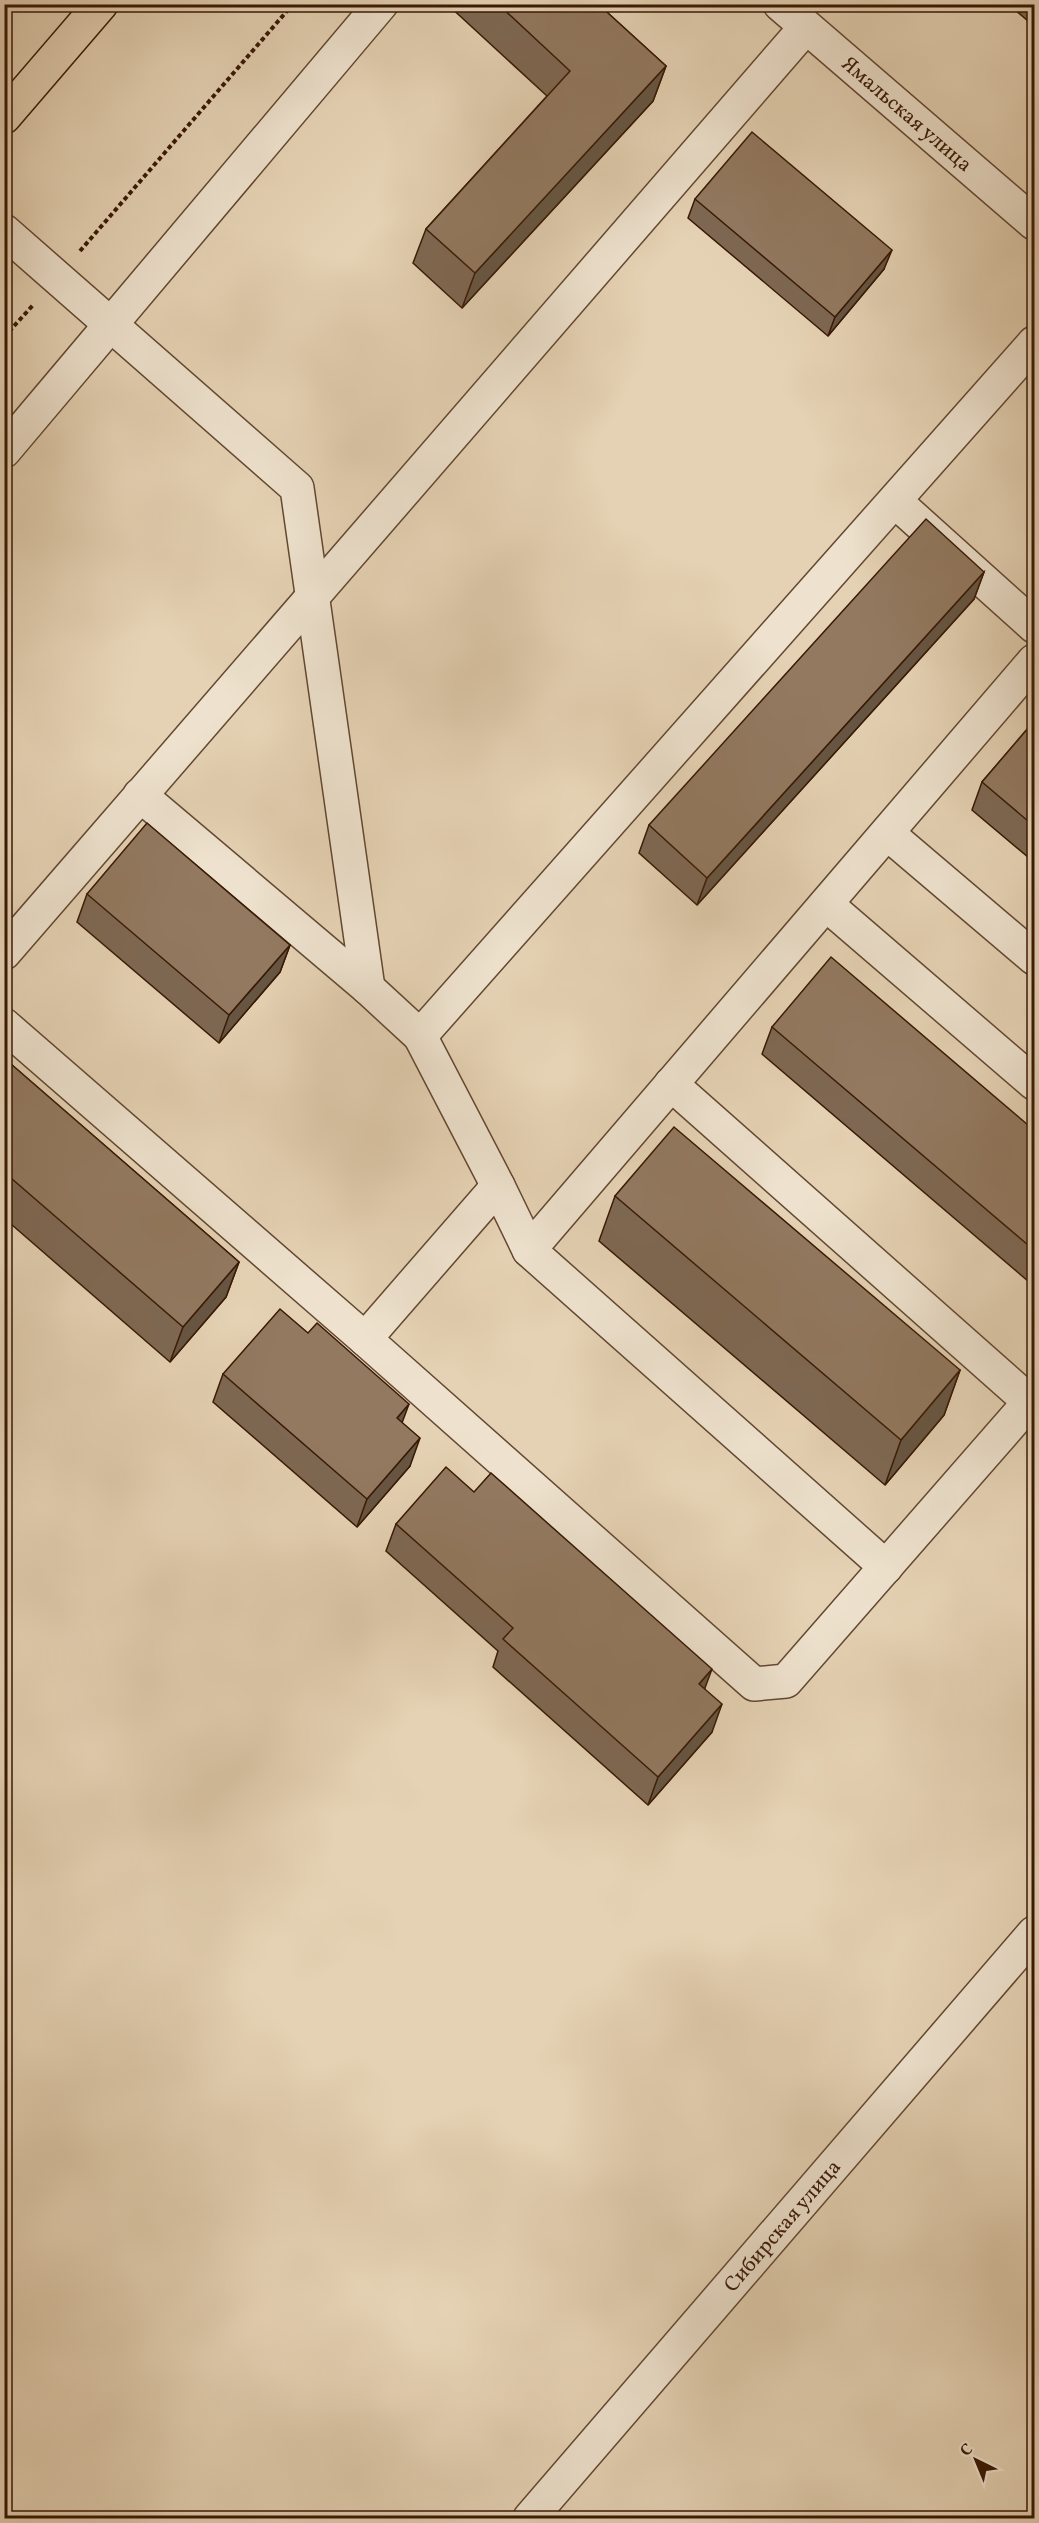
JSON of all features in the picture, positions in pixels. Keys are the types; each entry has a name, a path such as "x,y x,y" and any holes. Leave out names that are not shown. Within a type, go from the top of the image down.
{"main road":[{"path":"4,117 101,4"}],"street":[{"path":"4,451 381,4"},
{"name":"Ямальская улица","path":"780,4 1035,223"},
{"path":"4,953 806,27"},
{"path":"4,231 297,488 368,988"},
{"path":"420,1036 1035,343"},
{"path":"896,502 1035,626"},
{"path":"529,1250 1035,661"},
{"path":"140,795 368,988 420,1036 529,1250 886,1567"},
{"path":"886,833 1035,958"},
{"path":"826,904 1035,1083"},
{"path":"4,1024 365,1339 754,1684 786,1681 1032,1399 671,1084"},
{"path":"365,1339 498,1186"},
{"name":"Сибирская улица","path":"530,2518 1035,1933"}],"path":[{"path":"4,337 293,4"}],"building":[{"path":"498,4 598,4 666,66 475,273 426,229 570,71"},
{"path":"752,132 892,250 835,317 695,199"},
{"path":"926,519 984,572 707,878 649,825"},
{"path":"1035,720 1035,827 982,782"},
{"path":"147,823 290,945 229,1015 87,894"},
{"path":"831,957 1035,1131 1035,1251 772,1027"},
{"path":"4,1058 239,1262 183,1327 4,1172"},
{"path":"674,1127 960,1370 901,1440 615,1196"},
{"path":"280,1309 308,1333 317,1323 409,1404 397,1418 420,1438 367,1499 223,1374"},
{"path":"446,1467 474,1492 491,1473 712,1669 699,1684 722,1704 658,1777 503,1639 513,1628 396,1524"}]}
